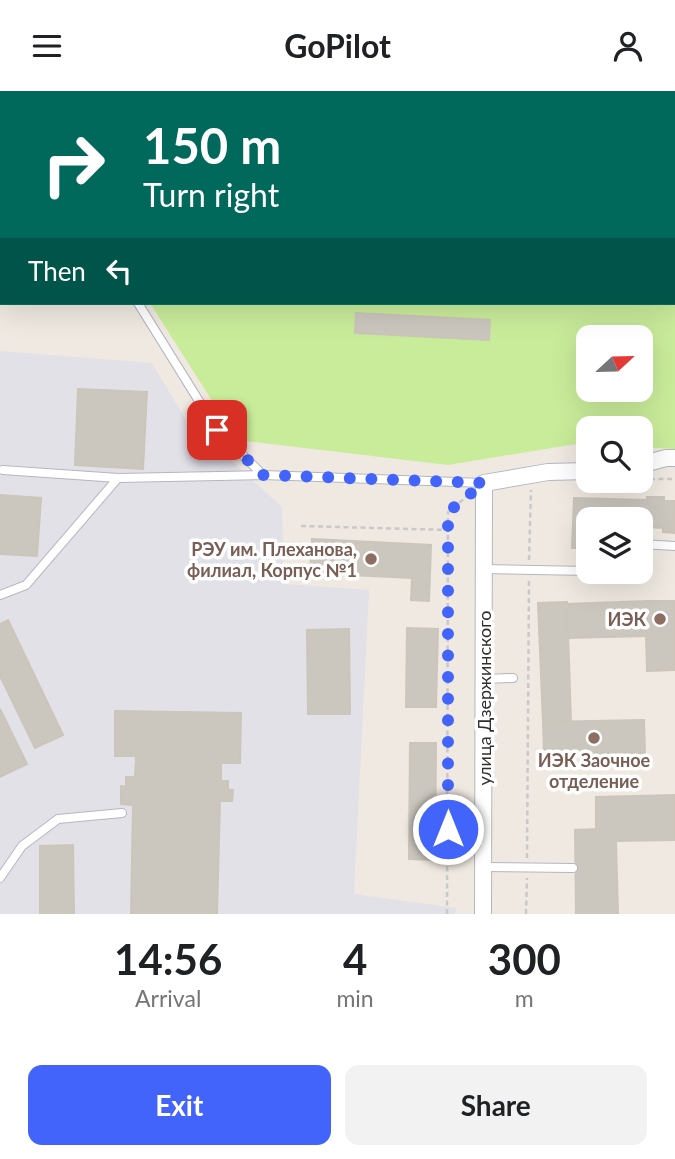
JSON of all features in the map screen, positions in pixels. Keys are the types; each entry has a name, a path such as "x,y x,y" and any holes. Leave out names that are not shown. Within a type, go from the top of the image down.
{"street":[{"path":"653,462 675,458"},
{"path":"484,483 548,472 576,471"},
{"name":"улица Дзержинского","path":"484,483 484,914"}],"lane":[{"path":"139,305 217,430 263,475"},
{"path":"3,470 118,478 263,475 484,483"},
{"path":"0,595 26,585 118,478"},
{"path":"653,544 675,545"},
{"path":"484,569 576,571"},
{"path":"484,679 513,678"},
{"path":"0,878 22,846 58,820 122,813"},
{"path":"484,867 573,868"}],"path":[{"path":"653,479 675,479"},
{"path":"447,914 448,512 484,483"},
{"path":"526,914 531,484"},
{"path":"301,526 448,530"}],"shaded area":[{"path":"0,351 152,363 185,418 282,507 284,584 369,590 354,894 456,908 455,914 0,914"}],"green space":[{"path":"151,305 675,305 675,449 653,448 653,416 576,416 576,444 448,465 246,441 214,404"}],"building":[{"path":"356,313 490,320 489,340 355,333"},
{"path":"78,389 147,392 143,469 75,465"},
{"path":"0,495 41,498 37,556 0,554"},
{"path":"647,497 664,497 664,501 675,501 675,533 653,527 653,507 576,507 576,548 572,548 574,498 647,500"},
{"name":"РЭУ им. Плеханова, филиал, Корпус №1","path":"312,539 431,545 429,601 411,600 412,578 310,573"},
{"name":"ИЭК","path":"645,601 675,601 675,670 647,671"},
{"path":"645,601 646,636 568,638 567,604"},
{"path":"567,602 571,722 543,722 538,603"},
{"path":"8,620 63,735 35,748 0,676 0,624"},
{"path":"407,628 438,629 436,707 406,707"},
{"path":"349,629 350,714 308,714 307,630"},
{"path":"0,709 27,764 0,777"},
{"path":"115,711 241,713 240,763 221,763 221,781 228,781 228,790 233,790 232,801 220,801 217,914 131,914 133,805 121,804 121,786 126,787 126,777 135,777 136,756 115,756"},
{"name":"ИЭК Заочное отделение","path":"644,720 645,753 544,755 543,722"},
{"path":"410,743 436,743 435,860 409,859"},
{"path":"675,795 675,840 616,841 618,914 576,914 575,830 596,829 596,797"},
{"path":"73,845 74,914 40,914 40,846"}],"place":[{"name":"РЭУ им. Плеханова, филиал, Корпус №1","path":"371,559"},
{"name":"ИЭК","path":"660,619"},
{"name":"ИЭК Заочное отделение","path":"594,738"}],"route":[{"path":"217,430 263,475 484,483 448,512 448,829"}]}
